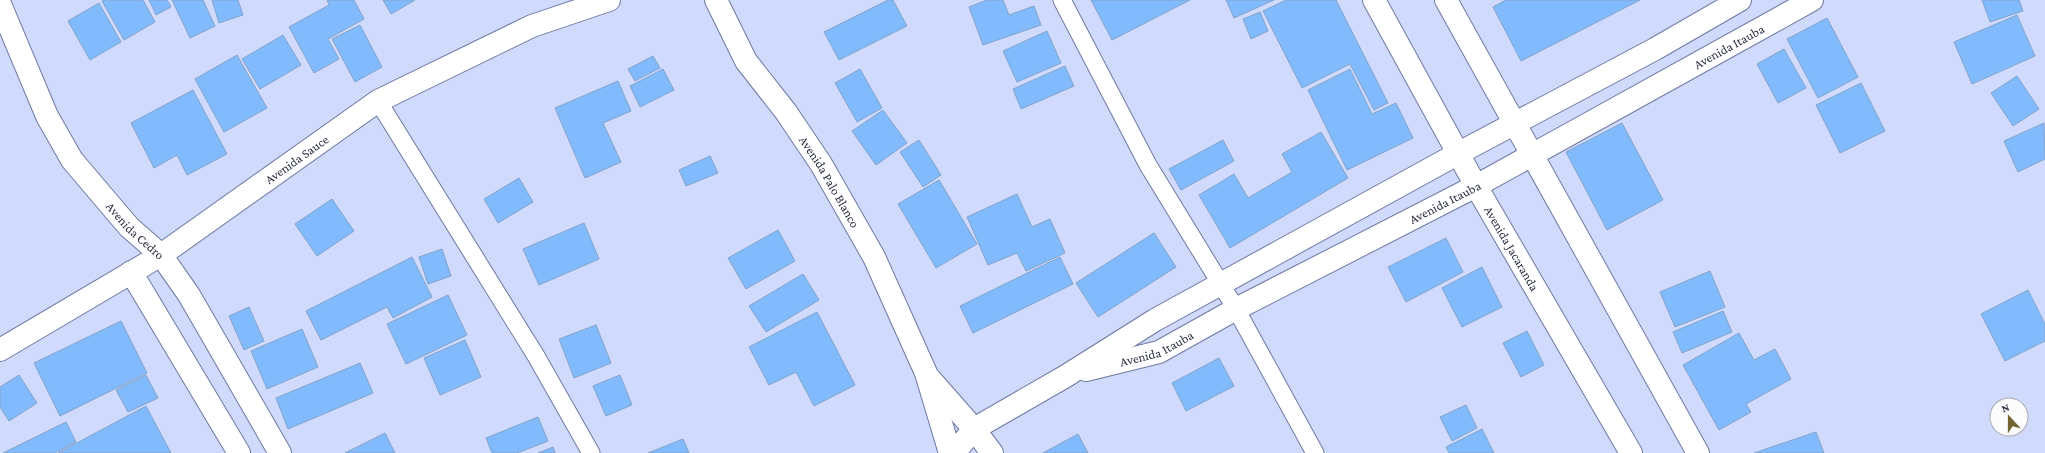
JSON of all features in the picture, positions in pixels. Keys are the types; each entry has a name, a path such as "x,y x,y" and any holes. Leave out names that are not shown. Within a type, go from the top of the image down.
{"street":[{"name":"Avenida Sauce","path":"0,350 161,254 378,101 532,26 610,0"},
{"name":"Avenida Palo Blanco","path":"716,0 746,61 786,112 821,164 874,257 926,373 950,453"},
{"name":"Avenida Jacaranda","path":"1374,0 1459,152 1476,186 1631,453"},
{"path":"1446,0 1698,453"},
{"name":"Avenida Itauba","path":"954,453 974,429 1066,376 1155,320 1459,152 1515,124 1740,0"},
{"name":"Avenida Itauba","path":"1066,376 1158,352 1236,309 1476,186 1812,0"},
{"name":"Avenida Cedro","path":"1,2 47,116 72,160 129,227 161,254 189,295 280,453"},
{"path":"131,272 239,453"},
{"name":"Avenida Palo Blanco","path":"926,373 974,429 992,453"}],"lane":[{"path":"1062,0 1148,165 1236,309 1315,453"},
{"path":"378,101 536,356 591,453"}],"building":[{"path":"143,0 155,22 124,40 102,1"},
{"path":"149,0 167,0 171,7 156,15"},
{"path":"172,0 203,0 215,26 190,38"},
{"path":"212,0 238,0 243,15 219,23"},
{"path":"327,0 354,0 364,19 328,39 339,59 314,73 289,27 329,5"},
{"path":"383,0 415,0 391,14"},
{"path":"888,0 893,0 907,26 839,60 824,32"},
{"path":"987,0 1003,0 1009,15 1034,6 1041,25 983,45 969,7"},
{"path":"1091,0 1190,0 1112,40"},
{"path":"1226,0 1274,0 1234,18"},
{"path":"1286,0 1336,0 1388,103 1374,110 1350,64 1302,88 1263,11"},
{"path":"1506,0 1640,0 1521,61 1493,7"},
{"path":"1982,0 2019,0 2023,11 1990,22"},
{"path":"99,3 121,42 90,60 68,21"},
{"path":"1260,12 1268,31 1251,39 1243,19"},
{"path":"2017,15 2035,56 1972,84 1954,42"},
{"path":"1827,18 1858,77 1818,98 1787,39"},
{"path":"360,25 382,67 355,82 332,39"},
{"path":"1047,31 1061,63 1017,82 1003,51"},
{"path":"283,35 301,65 260,89 242,59"},
{"path":"1784,49 1806,88 1778,103 1757,64"},
{"path":"237,55 267,108 224,132 195,79"},
{"path":"653,56 660,68 635,81 628,69"},
{"path":"1065,66 1074,86 1021,109 1013,89"},
{"path":"663,69 674,90 640,107 630,86"},
{"path":"860,69 882,108 857,122 835,83"},
{"path":"1350,69 1372,114 1396,103 1413,138 1347,170 1308,90"},
{"path":"2017,76 2039,109 2013,126 1991,93"},
{"path":"618,81 631,111 603,123 621,162 585,178 555,108"},
{"path":"1861,83 1885,131 1840,153 1816,105"},
{"path":"193,90 227,154 187,175 177,155 154,168 131,123"},
{"path":"883,110 907,143 876,165 852,131"},
{"path":"1622,123 1663,200 1607,230 1566,152"},
{"path":"2044,123 2045,159 2018,172 2004,141"},
{"path":"1321,132 1348,178 1230,248 1199,195 1234,174 1248,198 1292,172 1282,154"},
{"path":"919,140 941,175 923,187 900,152"},
{"path":"1223,140 1234,161 1181,190 1169,169"},
{"path":"710,156 718,173 686,186 679,170"},
{"path":"519,178 533,202 498,223 484,199"},
{"path":"939,180 977,244 936,268 898,204"},
{"path":"1017,194 1032,227 1050,219 1065,253 1026,271 1017,253 988,265 967,217"},
{"path":"332,199 354,231 317,256 295,224"},
{"path":"584,223 599,259 539,285 523,249"},
{"path":"778,230 795,261 746,289 728,258"},
{"path":"1154,233 1176,267 1098,317 1076,283"},
{"path":"1446,238 1463,272 1406,302 1388,267"},
{"path":"442,249 451,276 428,284 419,257"},
{"path":"412,257 432,297 393,318 387,307 321,340 306,311"},
{"path":"1060,257 1073,284 973,333 960,306"},
{"path":"1482,267 1502,307 1462,327 1442,288"},
{"path":"1710,271 1725,307 1675,327 1660,292"},
{"path":"803,274 819,300 766,332 749,306"},
{"path":"2028,290 2045,324 2045,341 2005,361 1981,314"},
{"path":"448,295 467,335 406,364 387,324"},
{"path":"249,307 264,341 244,350 229,316"},
{"path":"1723,311 1732,332 1682,353 1673,332"},
{"path":"817,312 855,385 814,406 796,372 769,385 749,347"},
{"path":"121,321 147,373 60,416 34,363"},
{"path":"596,325 611,363 574,378 559,339"},
{"path":"302,329 318,367 267,389 251,351"},
{"path":"1527,331 1544,365 1521,377 1503,343"},
{"path":"1739,333 1754,360 1775,349 1791,379 1746,404 1751,412 1719,430 1683,365"},
{"path":"465,340 481,377 440,395 424,358"},
{"path":"1219,358 1234,386 1186,411 1172,383"},
{"path":"360,363 373,393 288,429 276,398"},
{"path":"19,375 37,403 9,421 0,407 0,387"},
{"path":"146,375 158,398 128,412 116,390"},
{"path":"620,375 632,405 606,416 593,386"},
{"path":"1466,405 1477,428 1452,441 1440,417"},
{"path":"146,406 171,453 58,453"},
{"path":"538,417 548,441 517,453 492,453 486,438"},
{"path":"66,422 76,442 55,453 3,453"},
{"path":"1482,429 1494,453 1449,453 1446,447"},
{"path":"1816,432 1824,453 1754,453"},
{"path":"385,433 395,453 345,453"},
{"path":"1078,434 1088,453 1043,453"},
{"path":"683,439 689,453 648,453"},
{"path":"553,447 555,453 538,453"}]}
